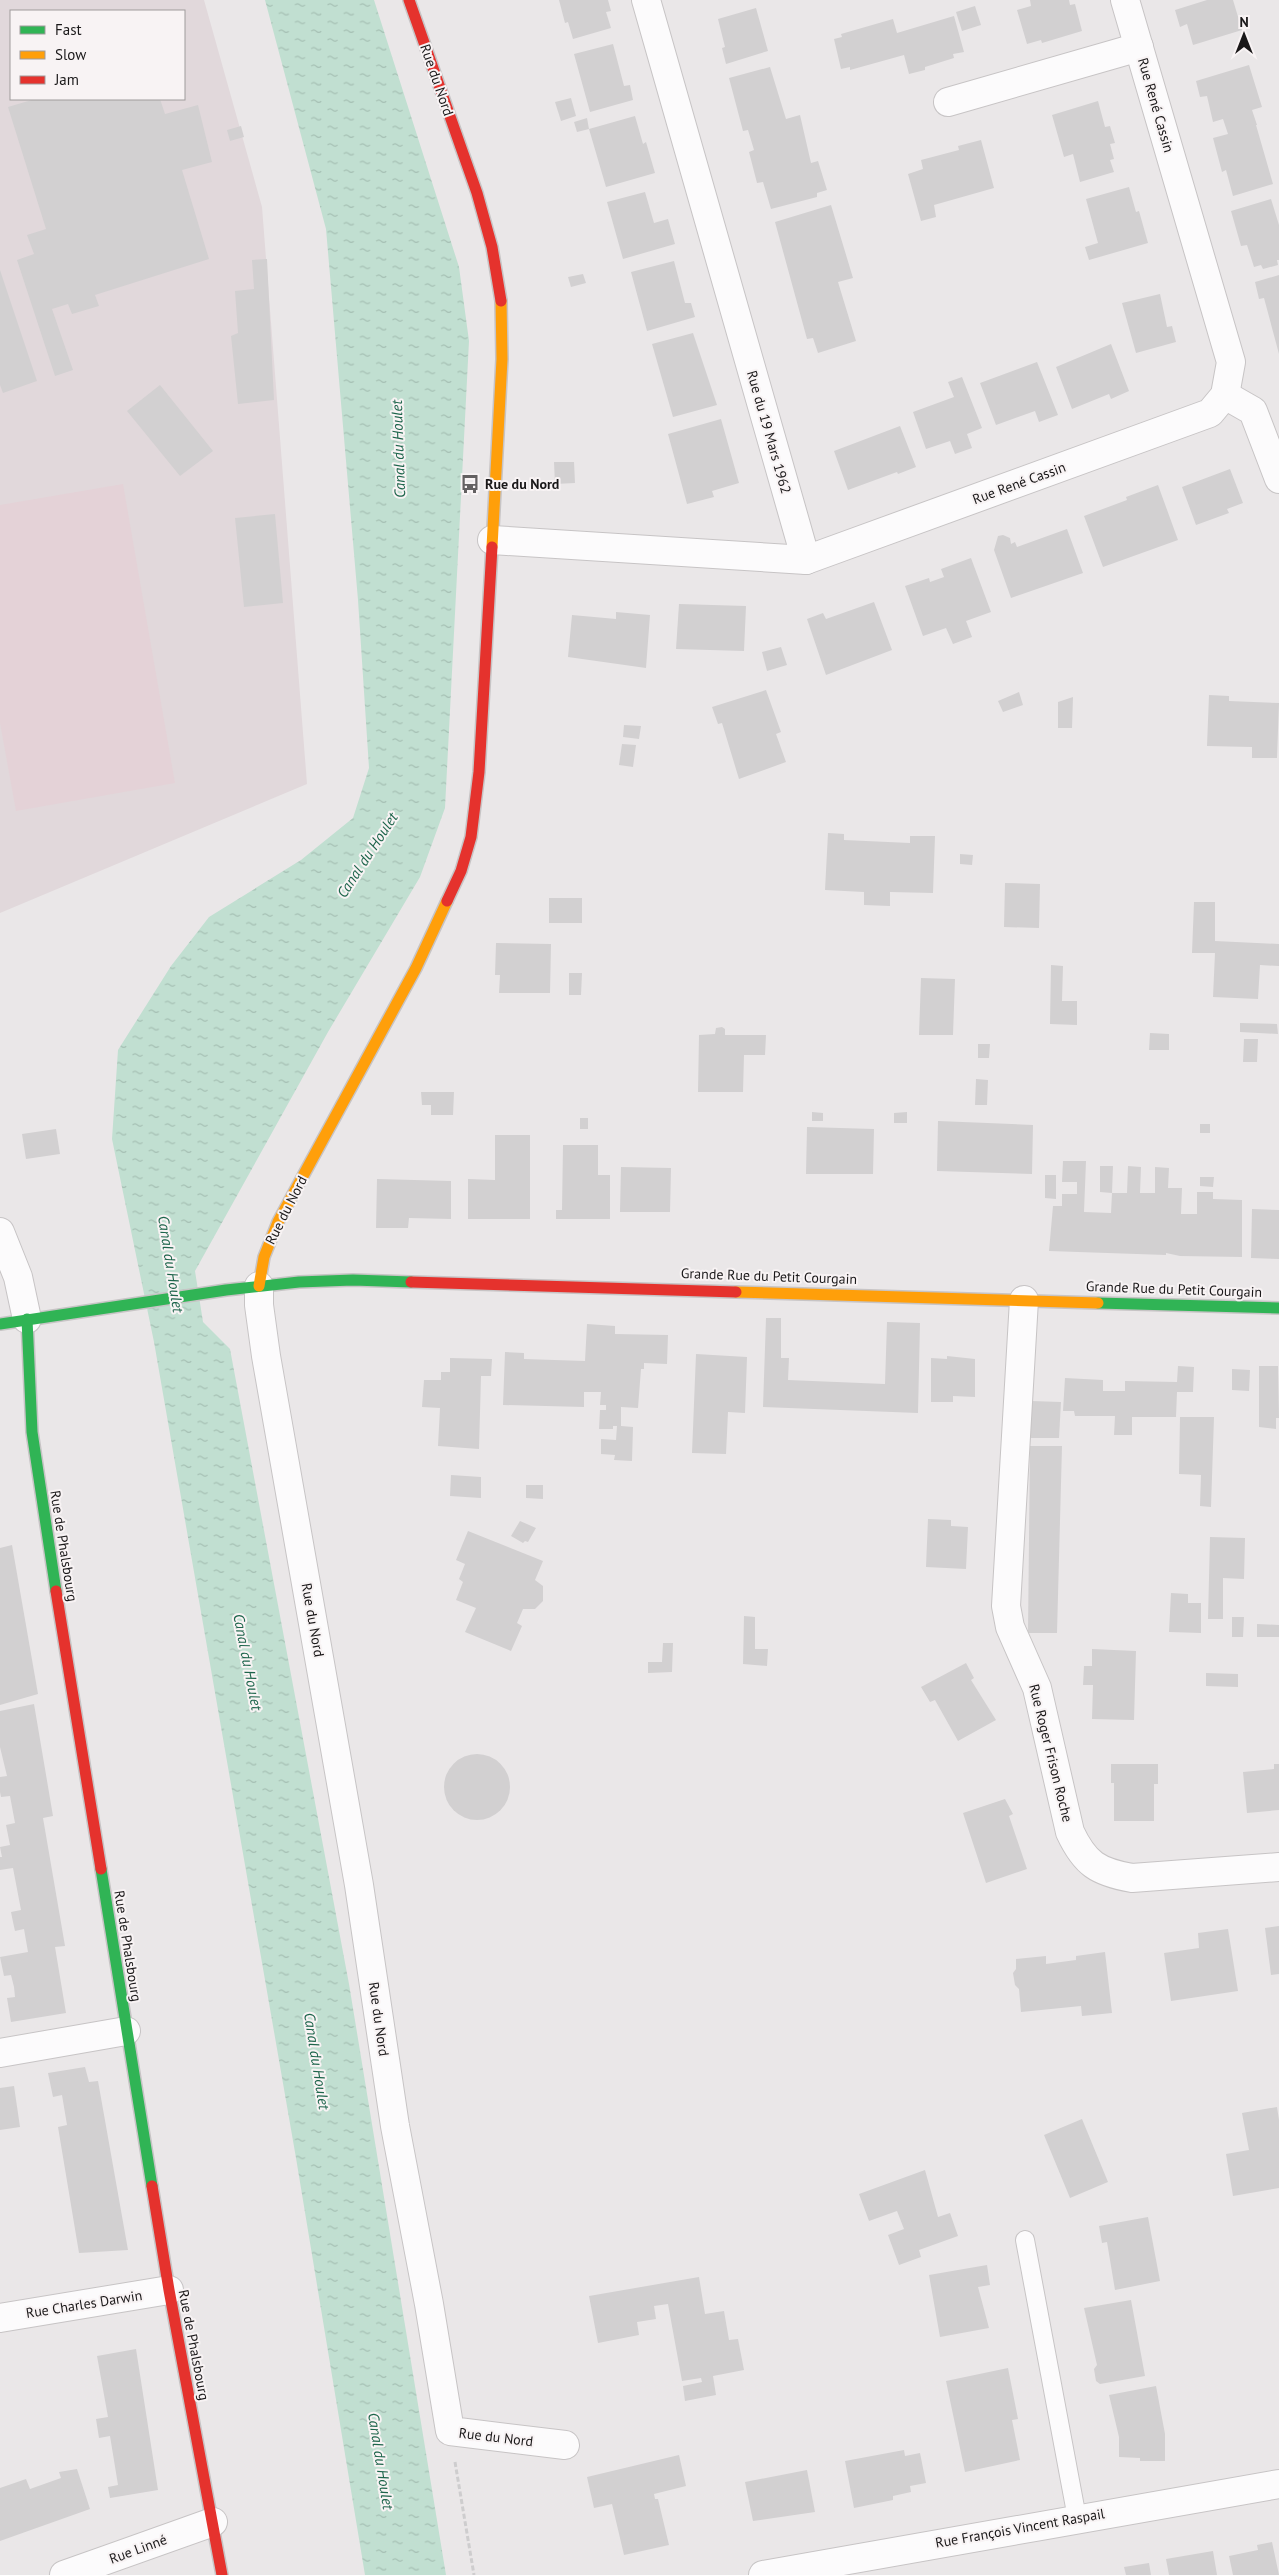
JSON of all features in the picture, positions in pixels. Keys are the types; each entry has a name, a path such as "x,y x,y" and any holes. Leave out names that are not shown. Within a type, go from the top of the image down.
{"street":[{"name":"Rue du Nord","path":"409,0 477,193 497,274 501,303 502,359 477,805 461,872 416,968 278,1222 264,1257 259,1286 259,1305 266,1356 359,1885 395,2126 429,2304 450,2431 566,2445"},
{"name":"Rue du 19 Mars 1962","path":"646,0 806,560"},
{"name":"Rue René Cassin","path":"806,560 1210,413 1224,395 1231,362 1125,0"},
{"name":"Rue René Cassin","path":"948,102 1139,47"},
{"path":"1224,395 1253,411 1279,479"},
{"path":"492,540 806,560"},
{"path":"0,1232 18,1278 26,1319"},
{"name":"Grande Rue du Petit Courgain","path":"0,1324 206,1293 325,1280 383,1280 1279,1308"},
{"name":"Rue Roger Frison Roche","path":"1024,1300 1006,1606 1010,1627 1038,1688 1073,1839 1079,1852 1094,1866 1110,1874 1132,1878 1279,1868"},
{"name":"Rue de Phalsbourg","path":"26,1319 32,1432 40,1491 168,2290 222,2575"},
{"path":"0,2053 126,2031"},
{"name":"Rue Charles Darwin","path":"0,2318 168,2290"},
{"name":"Rue François Vincent Raspail","path":"762,2575 1077,2518 1279,2484"},
{"name":"Rue Linné","path":"64,2575 212,2522"}],"lane":[{"path":"1026,2240 1077,2518"}],"path":[{"path":"450,2431 474,2575"}],"shaded area":[{"path":"0,0 204,0 262,207 307,784 0,913"},
{"path":"123,484 175,783 16,811 0,723 0,505"}],"water":[{"name":"Canal du Houlet","path":"265,0 374,0 459,267 469,341 445,808 420,877 328,1032 195,1271 203,1322 230,1349 349,1984 446,2575 365,2575 296,2158 154,1342 112,1139 118,1050 171,966 209,917 301,860 353,818 369,768 358,600 326,229"}],"building":[{"path":"559,0 608,0 611,11 606,12 611,28 573,39 568,22 565,23"},
{"path":"1030,0 1069,0 1070,5 1075,4 1082,31 1042,43 1041,40 1027,44 1017,10 1031,6"},
{"path":"1207,0 1233,0 1242,30 1193,45 1187,24 1180,27 1175,10"},
{"path":"975,6 981,25 962,31 956,12"},
{"path":"756,8 768,51 726,64 722,48 725,47 718,19"},
{"path":"954,16 964,52 953,54 954,58 925,67 925,70 909,74 904,55 850,70 850,67 841,69 834,39 842,37 841,34 893,19 897,33"},
{"path":"613,44 624,86 630,85 633,100 590,112 574,54"},
{"path":"1249,65 1262,107 1252,110 1273,184 1233,196 1226,170 1222,172 1213,138 1228,134 1223,119 1213,122 1207,96 1200,97 1196,81"},
{"path":"770,67 786,119 800,115 811,163 818,161 827,190 817,193 817,197 771,209 763,182 757,183 749,152 754,150 748,130 743,131 729,78"},
{"path":"571,98 576,116 561,121 555,102"},
{"path":"32,100 160,100 165,114 198,105 212,162 182,170 209,259 95,295 99,306 72,314 68,304 52,309 73,370 55,376 17,260 34,254 27,235 46,229 8,107"},
{"path":"1098,101 1105,127 1110,126 1115,143 1110,144 1114,159 1110,160 1114,172 1080,182 1073,154 1064,157 1052,115"},
{"path":"635,116 643,144 646,142 655,173 606,187 589,129"},
{"path":"587,118 589,129 577,132 574,122"},
{"path":"241,126 244,137 230,141 227,130"},
{"path":"981,140 994,188 934,205 936,217 921,221 908,174 923,169 921,160 959,150 958,146"},
{"path":"1129,187 1136,212 1139,211 1148,243 1089,260 1085,247 1098,243 1086,199"},
{"path":"645,192 654,223 668,219 675,244 623,259 607,202"},
{"path":"1271,199 1279,225 1279,260 1277,260 1278,265 1263,269 1261,265 1254,267 1247,245 1241,246 1231,211"},
{"path":"831,205 853,278 838,282 856,341 818,353 813,338 807,339 775,222"},
{"path":"267,259 274,400 238,404 231,336 238,333 235,291 254,289 252,260"},
{"path":"674,261 685,303 691,303 695,317 647,331 631,272"},
{"path":"0,270 37,381 3,393 0,385"},
{"path":"583,274 586,283 571,287 568,277"},
{"path":"1279,275 1279,354 1264,298 1259,299 1255,282"},
{"path":"1160,294 1167,327 1172,326 1176,342 1136,353 1122,303"},
{"path":"693,333 717,405 673,417 652,344"},
{"path":"1111,344 1129,391 1111,399 1109,394 1072,409 1056,367"},
{"path":"1037,362 1058,415 1039,422 1035,411 996,425 980,383"},
{"path":"962,377 982,428 967,434 972,448 955,454 950,441 926,449 913,412 954,397 948,382"},
{"path":"160,385 213,451 180,476 127,411"},
{"path":"721,419 739,483 712,491 714,497 687,504 668,434"},
{"path":"900,426 916,467 848,490 834,451"},
{"path":"554,462 574,462 575,483 555,484"},
{"path":"1230,469 1243,503 1227,509 1229,513 1196,525 1182,487"},
{"path":"1158,485 1178,540 1103,567 1084,516 1127,500 1126,497"},
{"path":"275,514 283,603 244,607 235,518"},
{"path":"1067,529 1083,573 1011,598 994,550 998,536 1003,535 1010,538 1011,544 1015,542 1017,547"},
{"path":"971,558 991,612 966,621 972,637 953,644 946,628 923,636 905,586 929,578 930,582 944,577 941,569"},
{"path":"874,602 892,650 826,675 807,619 823,613 826,619"},
{"path":"679,604 746,606 744,651 676,649"},
{"path":"616,612 650,615 646,668 568,657 572,615 616,619"},
{"path":"781,647 787,665 767,671 762,652"},
{"path":"766,690 781,732 776,734 786,762 739,779 722,723 718,724 712,707"},
{"path":"1019,692 1023,705 1003,712 998,701"},
{"path":"1209,695 1229,696 1229,701 1279,703 1277,758 1252,758 1252,747 1207,746"},
{"path":"1073,697 1072,728 1058,728 1058,702"},
{"path":"624,725 641,726 639,739 623,737"},
{"path":"622,744 636,745 633,767 619,765"},
{"path":"828,833 844,834 844,840 910,843 910,836 935,836 933,893 890,892 890,906 864,905 864,892 825,890"},
{"path":"960,854 973,855 972,865 960,864"},
{"path":"1005,883 1040,884 1039,928 1004,927"},
{"path":"549,898 582,898 582,923 549,923"},
{"path":"1194,902 1215,902 1215,941 1279,944 1279,966 1260,965 1258,999 1213,997 1215,953 1192,953"},
{"path":"496,943 551,944 550,993 499,993 500,975 495,975"},
{"path":"1051,965 1063,966 1062,1001 1077,1001 1077,1025 1050,1024"},
{"path":"569,973 582,973 581,995 569,995"},
{"path":"921,978 955,979 953,1035 919,1035"},
{"path":"1240,1023 1277,1024 1278,1034 1240,1032"},
{"path":"722,1027 725,1029 725,1035 766,1035 765,1055 744,1055 743,1092 698,1092 699,1035 715,1034 716,1028"},
{"path":"1150,1033 1169,1034 1169,1050 1149,1050"},
{"path":"1244,1039 1258,1039 1257,1062 1243,1062"},
{"path":"978,1044 990,1044 989,1058 978,1058"},
{"path":"976,1079 988,1080 987,1105 975,1105"},
{"path":"421,1092 454,1092 453,1115 431,1115 431,1105 422,1105"},
{"path":"812,1112 823,1113 823,1121 812,1121"},
{"path":"907,1112 907,1123 894,1123 894,1113"},
{"path":"580,1118 588,1118 588,1129 580,1129"},
{"path":"938,1121 1033,1125 1032,1174 937,1171"},
{"path":"1200,1124 1210,1124 1210,1133 1200,1133"},
{"path":"807,1127 874,1129 873,1174 806,1174"},
{"path":"56,1129 60,1154 26,1159 22,1134"},
{"path":"495,1135 530,1135 530,1219 468,1219 468,1179 495,1180"},
{"path":"563,1145 598,1145 598,1175 610,1175 610,1219 556,1219 556,1210 562,1210"},
{"path":"1063,1161 1086,1161 1084,1212 1111,1213 1112,1193 1127,1193 1128,1166 1141,1167 1140,1193 1155,1193 1155,1167 1169,1168 1168,1188 1182,1188 1181,1214 1197,1214 1197,1192 1213,1192 1213,1199 1242,1200 1242,1257 1180,1256 1166,1253 1166,1255 1049,1251 1053,1206 1062,1206 1062,1194 1077,1194 1077,1182 1062,1182"},
{"path":"1100,1166 1113,1166 1112,1193 1100,1192"},
{"path":"621,1167 671,1168 670,1212 620,1212"},
{"path":"1045,1175 1056,1175 1056,1199 1045,1198"},
{"path":"1200,1177 1214,1177 1213,1187 1200,1186"},
{"path":"377,1179 451,1181 451,1219 409,1218 408,1228 376,1228"},
{"path":"1252,1209 1279,1210 1279,1259 1251,1258"},
{"path":"766,1318 781,1318 781,1358 789,1358 788,1380 885,1384 887,1322 920,1323 918,1413 763,1407"},
{"path":"587,1324 615,1326 615,1334 668,1335 667,1364 644,1363 644,1369 641,1369 638,1408 621,1407 621,1426 633,1427 632,1461 614,1460 615,1455 601,1454 601,1439 616,1440 617,1426 613,1426 613,1429 599,1429 600,1410 606,1410 606,1405 600,1405 601,1392 584,1392 584,1407 503,1405 505,1352 524,1353 524,1359 585,1361"},
{"path":"696,1354 747,1357 745,1413 728,1412 726,1454 692,1453"},
{"path":"947,1356 975,1359 975,1397 953,1396 953,1402 931,1402 931,1358 947,1359"},
{"path":"450,1358 492,1359 491,1376 481,1376 479,1449 438,1446 440,1408 422,1407 424,1380 441,1380 441,1372 450,1372"},
{"path":"1178,1366 1194,1367 1193,1392 1177,1392 1176,1417 1132,1417 1132,1435 1114,1435 1115,1416 1075,1416 1074,1411 1063,1411 1065,1378 1103,1380 1103,1391 1125,1391 1125,1381 1177,1382"},
{"path":"1259,1366 1278,1366 1279,1418 1276,1418 1276,1429 1259,1427"},
{"path":"1232,1369 1250,1370 1249,1391 1232,1390"},
{"path":"1031,1401 1061,1402 1059,1438 1031,1438"},
{"path":"1180,1417 1214,1417 1211,1507 1200,1506 1201,1475 1179,1474"},
{"path":"1030,1446 1062,1446 1057,1633 1028,1633"},
{"path":"451,1475 481,1477 481,1498 450,1496"},
{"path":"526,1485 543,1485 543,1499 526,1498"},
{"path":"928,1519 951,1520 951,1526 968,1527 966,1569 926,1567"},
{"path":"520,1521 536,1528 528,1542 525,1541 523,1543 511,1536"},
{"path":"468,1531 543,1561 535,1580 543,1586 543,1601 535,1609 523,1609 517,1623 522,1626 511,1651 465,1632 476,1608 456,1600 463,1582 459,1579 465,1564 456,1560"},
{"path":"1210,1537 1245,1538 1244,1579 1223,1578 1223,1619 1208,1619"},
{"path":"12,1545 38,1694 0,1705 0,1548"},
{"path":"1171,1593 1188,1594 1188,1603 1201,1603 1201,1633 1169,1632"},
{"path":"744,1616 755,1617 755,1649 768,1649 767,1666 743,1664"},
{"path":"1232,1617 1244,1617 1243,1637 1232,1637"},
{"path":"1257,1624 1279,1625 1279,1637 1257,1637"},
{"path":"663,1643 673,1643 672,1672 648,1673 648,1662 662,1662"},
{"path":"1092,1649 1136,1651 1134,1720 1092,1719 1093,1685 1083,1685 1084,1666 1092,1666"},
{"path":"966,1663 974,1678 971,1680 996,1720 958,1741 935,1700 930,1702 921,1687"},
{"path":"1206,1673 1238,1674 1238,1687 1206,1686"},
{"path":"34,1704 53,1816 43,1818 65,1946 55,1947 66,2013 11,2022 7,1998 15,1997 14,1987 11,1975 4,1976 0,1957 28,1952 24,1929 15,1931 11,1912 21,1910 13,1868 0,1870 0,1857 2,1857 0,1847 10,1845 6,1825 15,1823 10,1796 1,1797 0,1792 0,1777 7,1776 0,1747 0,1711"},
{"path":"477,1754 490,1757 500,1764 507,1774 510,1787 507,1800 500,1810 490,1817 477,1820 464,1817 454,1810 447,1800 444,1787 447,1774 454,1764 464,1757"},
{"path":"1111,1764 1158,1764 1158,1784 1154,1784 1154,1821 1114,1821 1114,1783 1111,1783"},
{"path":"1274,1764 1279,1764 1279,1810 1247,1813 1243,1772 1274,1769"},
{"path":"1005,1799 1013,1814 1009,1816 1027,1869 986,1883 963,1813"},
{"path":"1279,1926 1279,1974 1271,1975 1265,1928"},
{"path":"1228,1929 1238,1991 1171,2001 1164,1953 1199,1948 1198,1933"},
{"path":"1105,1952 1112,2013 1082,2016 1081,2006 1021,2012 1019,1989 1015,1985 1013,1973 1016,1969 1016,1959 1046,1956 1046,1964 1076,1960 1076,1956"},
{"path":"85,2067 89,2082 98,2081 128,2250 79,2253 58,2127 67,2125 62,2095 53,2097 48,2073"},
{"path":"14,2086 20,2127 0,2130 0,2088"},
{"path":"1277,2107 1279,2120 1279,2188 1233,2196 1226,2154 1249,2150 1242,2113"},
{"path":"1082,2119 1108,2182 1070,2198 1044,2135"},
{"path":"925,2170 938,2217 950,2213 958,2236 919,2250 921,2257 899,2265 888,2235 904,2229 897,2211 869,2221 859,2194"},
{"path":"1148,2217 1160,2281 1115,2290 1107,2242 1102,2243 1099,2226"},
{"path":"987,2265 990,2285 978,2287 989,2328 940,2337 929,2275"},
{"path":"699,2277 705,2314 724,2311 729,2340 738,2339 744,2370 713,2376 716,2395 685,2401 683,2386 702,2382 701,2378 682,2381 668,2304 654,2306 656,2319 637,2322 639,2335 598,2343 589,2296"},
{"path":"1131,2300 1145,2376 1100,2384 1096,2381 1094,2369 1097,2365 1084,2308"},
{"path":"136,2349 158,2490 110,2498 108,2487 118,2485 110,2436 99,2438 96,2419 108,2417 97,2356"},
{"path":"1008,2368 1018,2419 1012,2420 1020,2460 965,2472 946,2381"},
{"path":"1156,2386 1165,2434 1165,2461 1140,2461 1140,2458 1119,2457 1119,2437 1109,2395"},
{"path":"904,2450 905,2456 920,2453 926,2483 910,2486 911,2492 893,2496 893,2500 854,2508 845,2461"},
{"path":"679,2455 686,2486 654,2494 655,2499 658,2499 669,2545 624,2555 612,2504 594,2508 587,2477"},
{"path":"77,2469 90,2509 0,2541 0,2488 26,2479 30,2489 61,2478 59,2472"},
{"path":"807,2470 815,2512 753,2521 745,2482"},
{"path":"1272,2542 1279,2575 1233,2575 1229,2556 1258,2550 1257,2545"},
{"path":"1213,2551 1217,2575 1169,2575 1166,2559"},
{"path":"1149,2563 1151,2575 1126,2575 1124,2567"}],"traffic: fast":[{"path":"0,1324 226,1290 299,1282 353,1280 411,1282"},
{"path":"1098,1303 1279,1308"},
{"path":"27,1319 32,1432 56,1591"},
{"path":"101,1869 152,2186"}],"traffic: slow":[{"path":"492,547 502,359 501,301"},
{"path":"259,1286 264,1257 278,1222 416,968 447,901"},
{"path":"736,1292 1098,1303"}],"traffic: jam":[{"path":"409,0 477,193 492,247 501,301"},
{"path":"447,901 461,871 471,837 479,772 492,547"},
{"path":"411,1282 736,1292"},
{"path":"56,1591 101,1869"},
{"path":"152,2186 169,2290 222,2575"}],"place":[{"name":"Rue du Nord","path":"470,484"}]}
